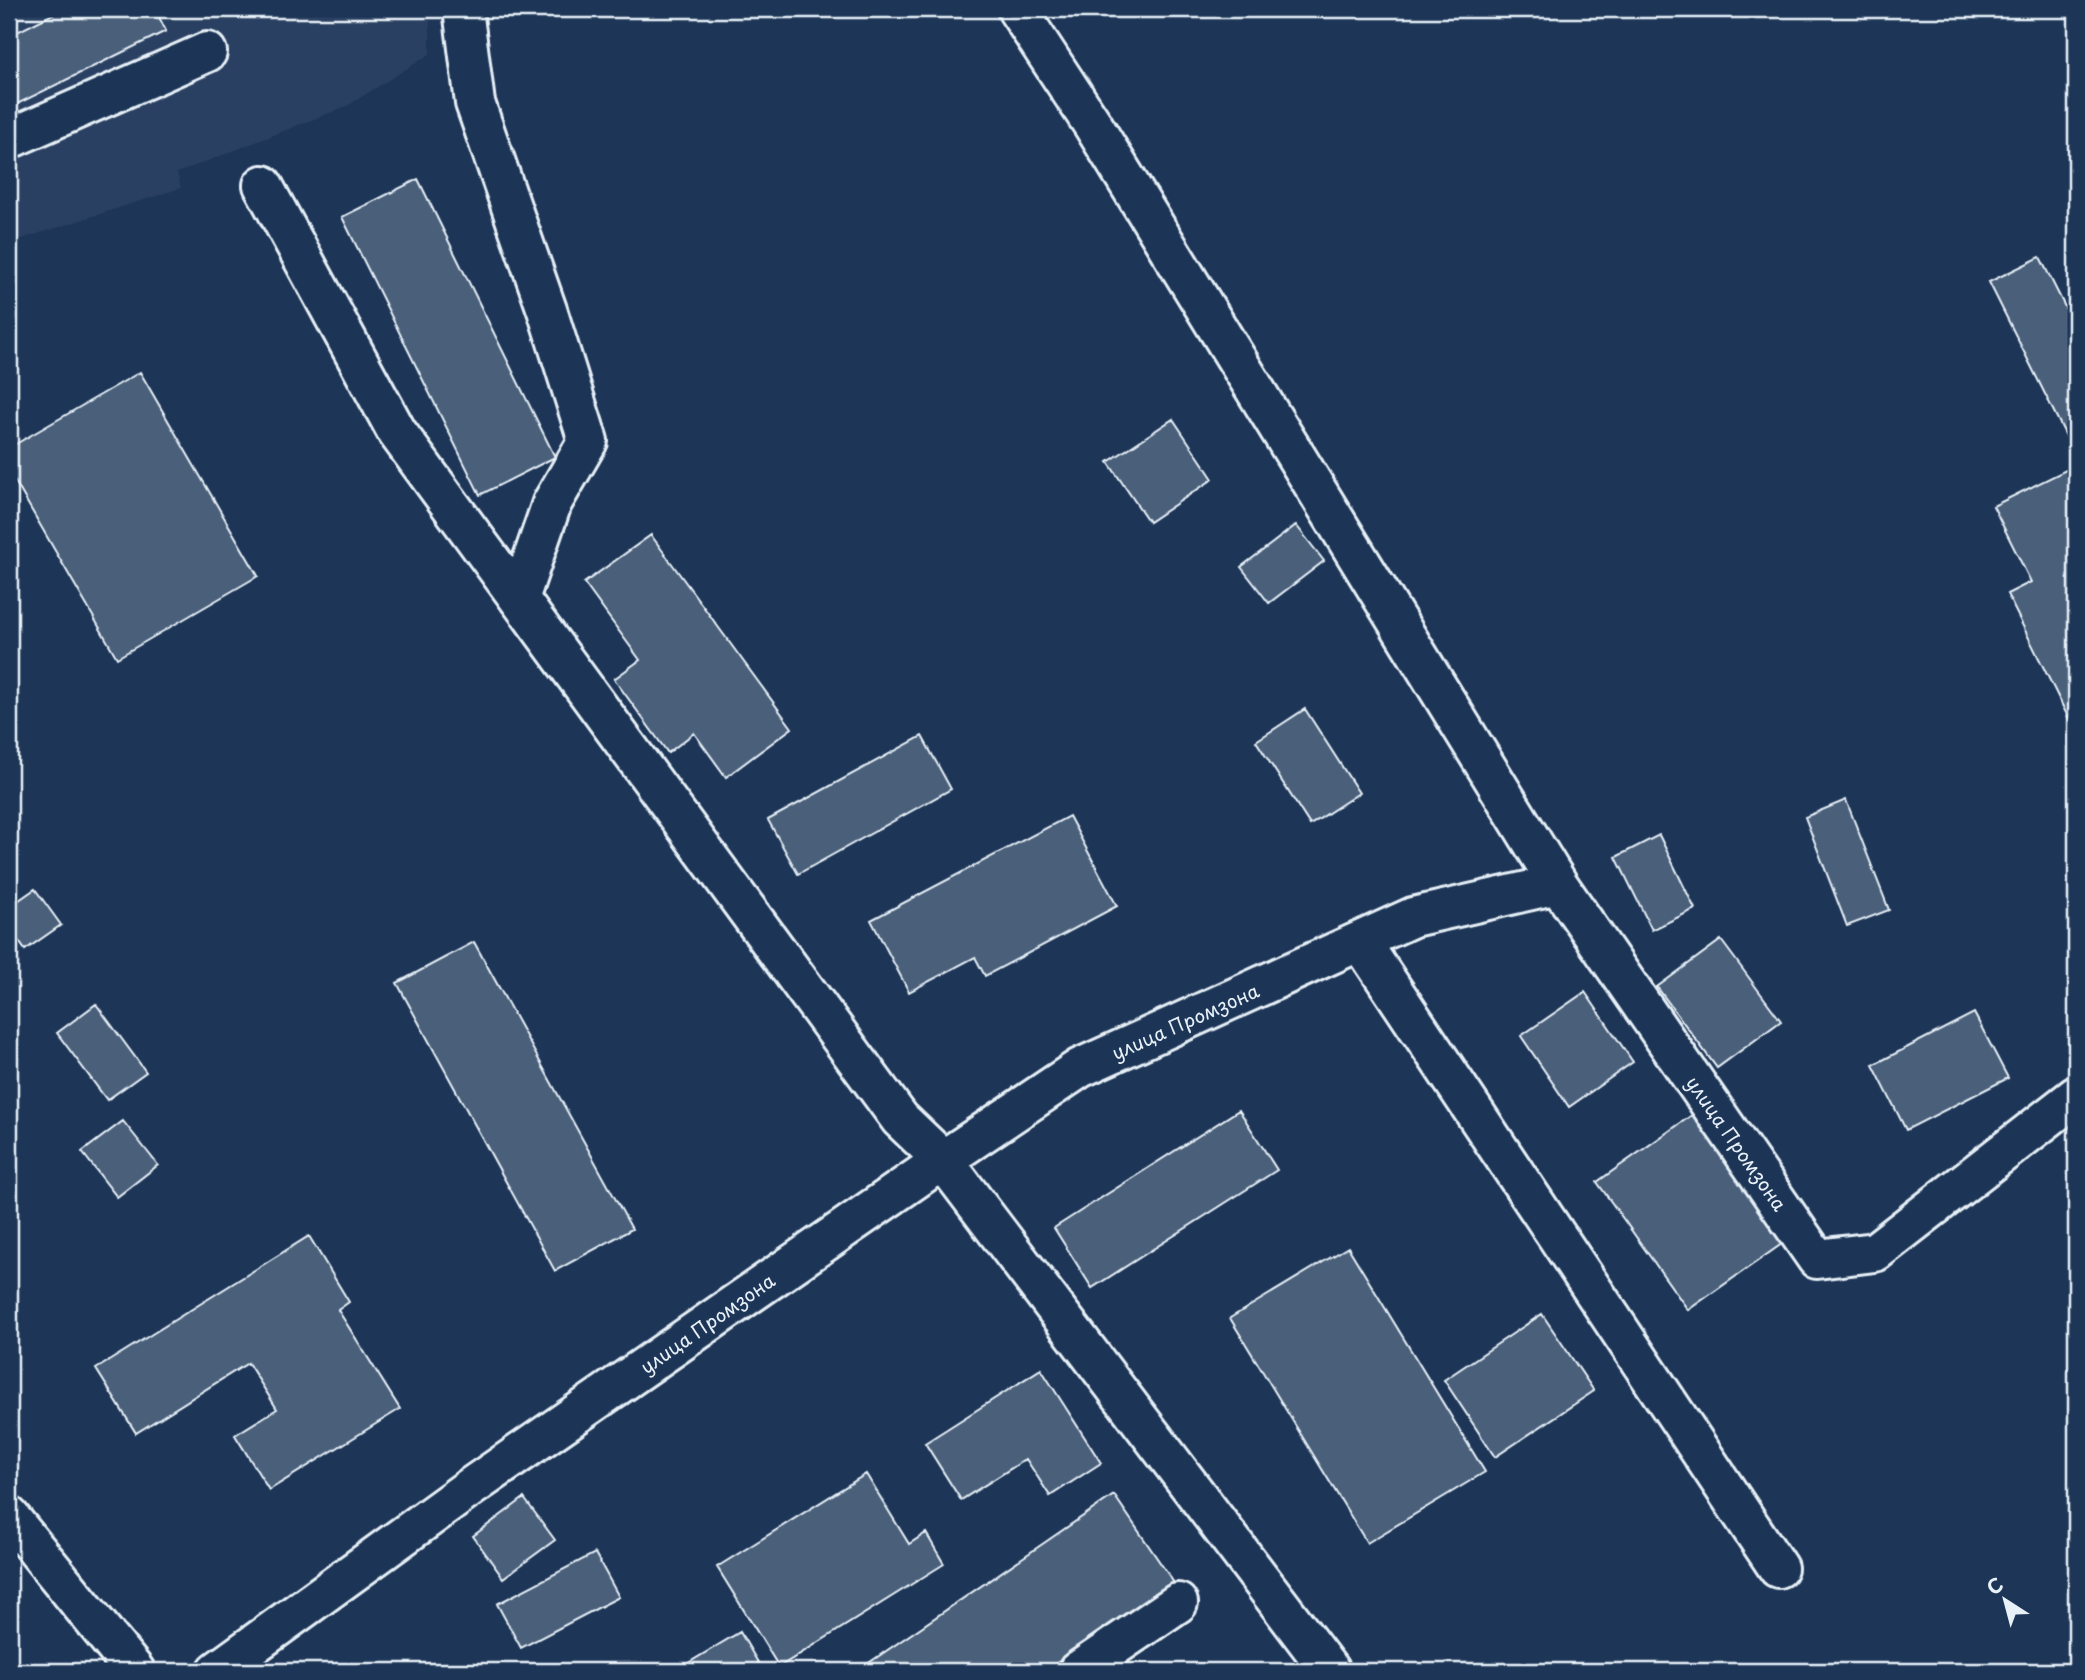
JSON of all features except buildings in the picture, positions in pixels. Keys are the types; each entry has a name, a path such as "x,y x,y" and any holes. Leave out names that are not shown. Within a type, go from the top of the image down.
{"street":[{"path":"463,9 475,103 547,310 588,441 552,503 519,599"},
{"path":"1017,9 1093,125 1558,884"},
{"path":"9,139 207,52"},
{"path":"262,185 397,432 900,1119 943,1160 1330,1671"},
{"name":"улица Промзона","path":"217,1671 471,1487 1080,1068 1413,917 1558,884 1817,1259 1875,1252 2076,1096"},
{"path":"1361,942 1778,1568"},
{"path":"9,1516 135,1671"},
{"path":"1078,1671 1178,1603"}],"shaded area":[{"path":"9,9 430,9 430,54 347,106 177,173 181,188 9,243"}]}
